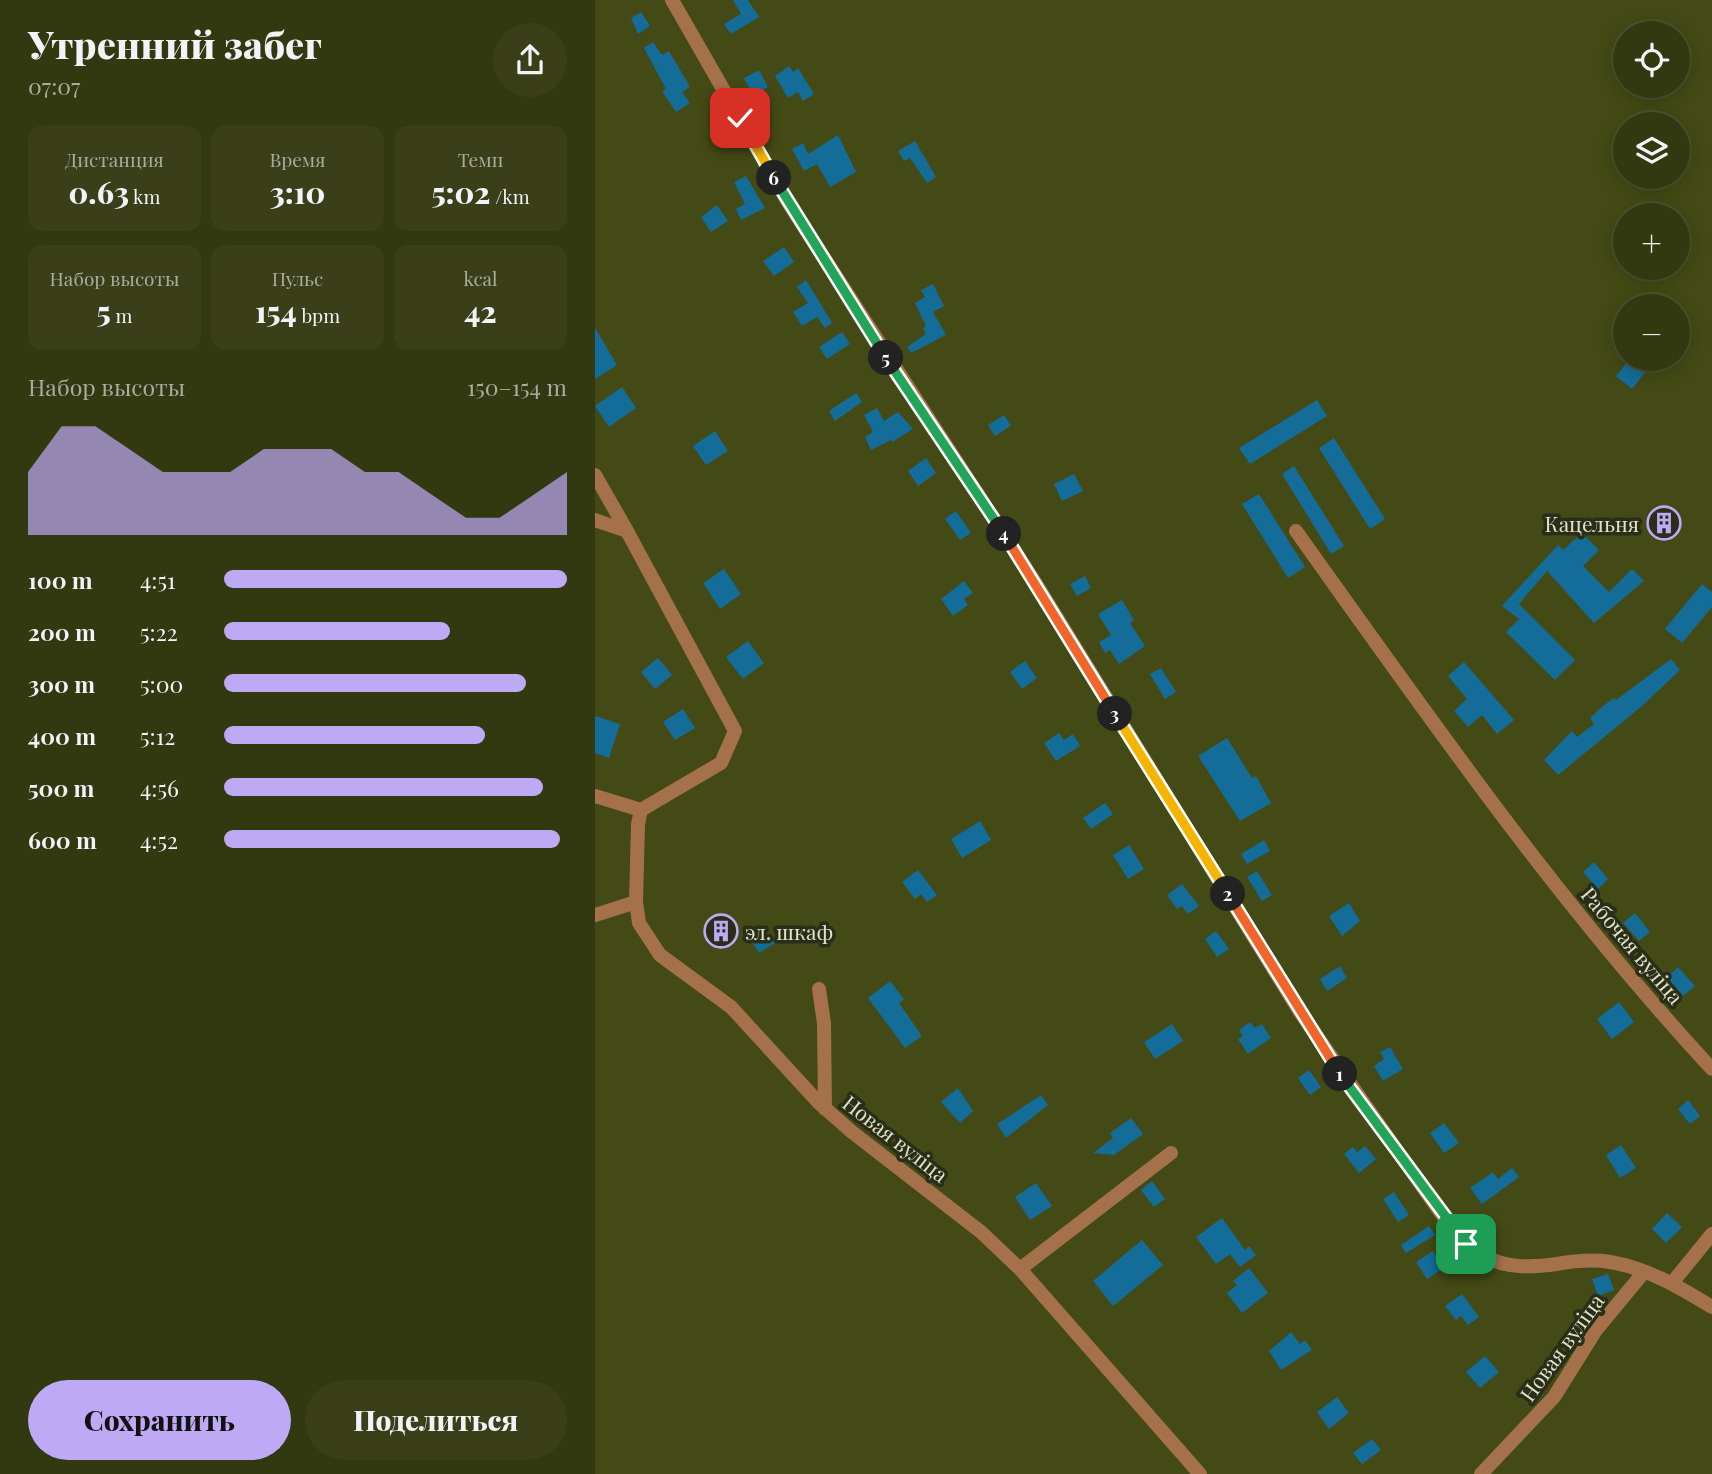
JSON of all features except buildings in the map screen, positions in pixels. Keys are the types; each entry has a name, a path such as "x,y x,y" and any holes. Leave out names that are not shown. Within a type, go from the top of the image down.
{"street":[{"path":"672,0 796,215 1033,579 1300,1013 1329,1058 1443,1216 1466,1244 1501,1265 1520,1267 1600,1261 1644,1272 1672,1283 1712,1307"},
{"path":"595,475 735,732 721,763 641,810 595,796"},
{"path":"595,520 627,531"},
{"name":"Рабочая вуліца","path":"1296,531 1551,880 1629,976 1712,1069"},
{"name":"Новая вуліца","path":"641,810 638,824 636,902 639,923 660,955 731,1007 825,1109 981,1232 1020,1269 1200,1474"},
{"path":"595,915 636,902"},
{"path":"819,989 824,1023 825,1109"},
{"path":"1020,1269 1171,1153"},
{"path":"1672,1283 1712,1234"},
{"name":"Новая вуліца","path":"1481,1474 1554,1397 1596,1330 1644,1272"}],"place":[{"name":"Кацельня","path":"1664,523"},
{"name":"эл. шкаф","path":"721,931"}],"route":[{"path":"740,118 839,284 1033,579 1329,1058 1466,1244"}]}
